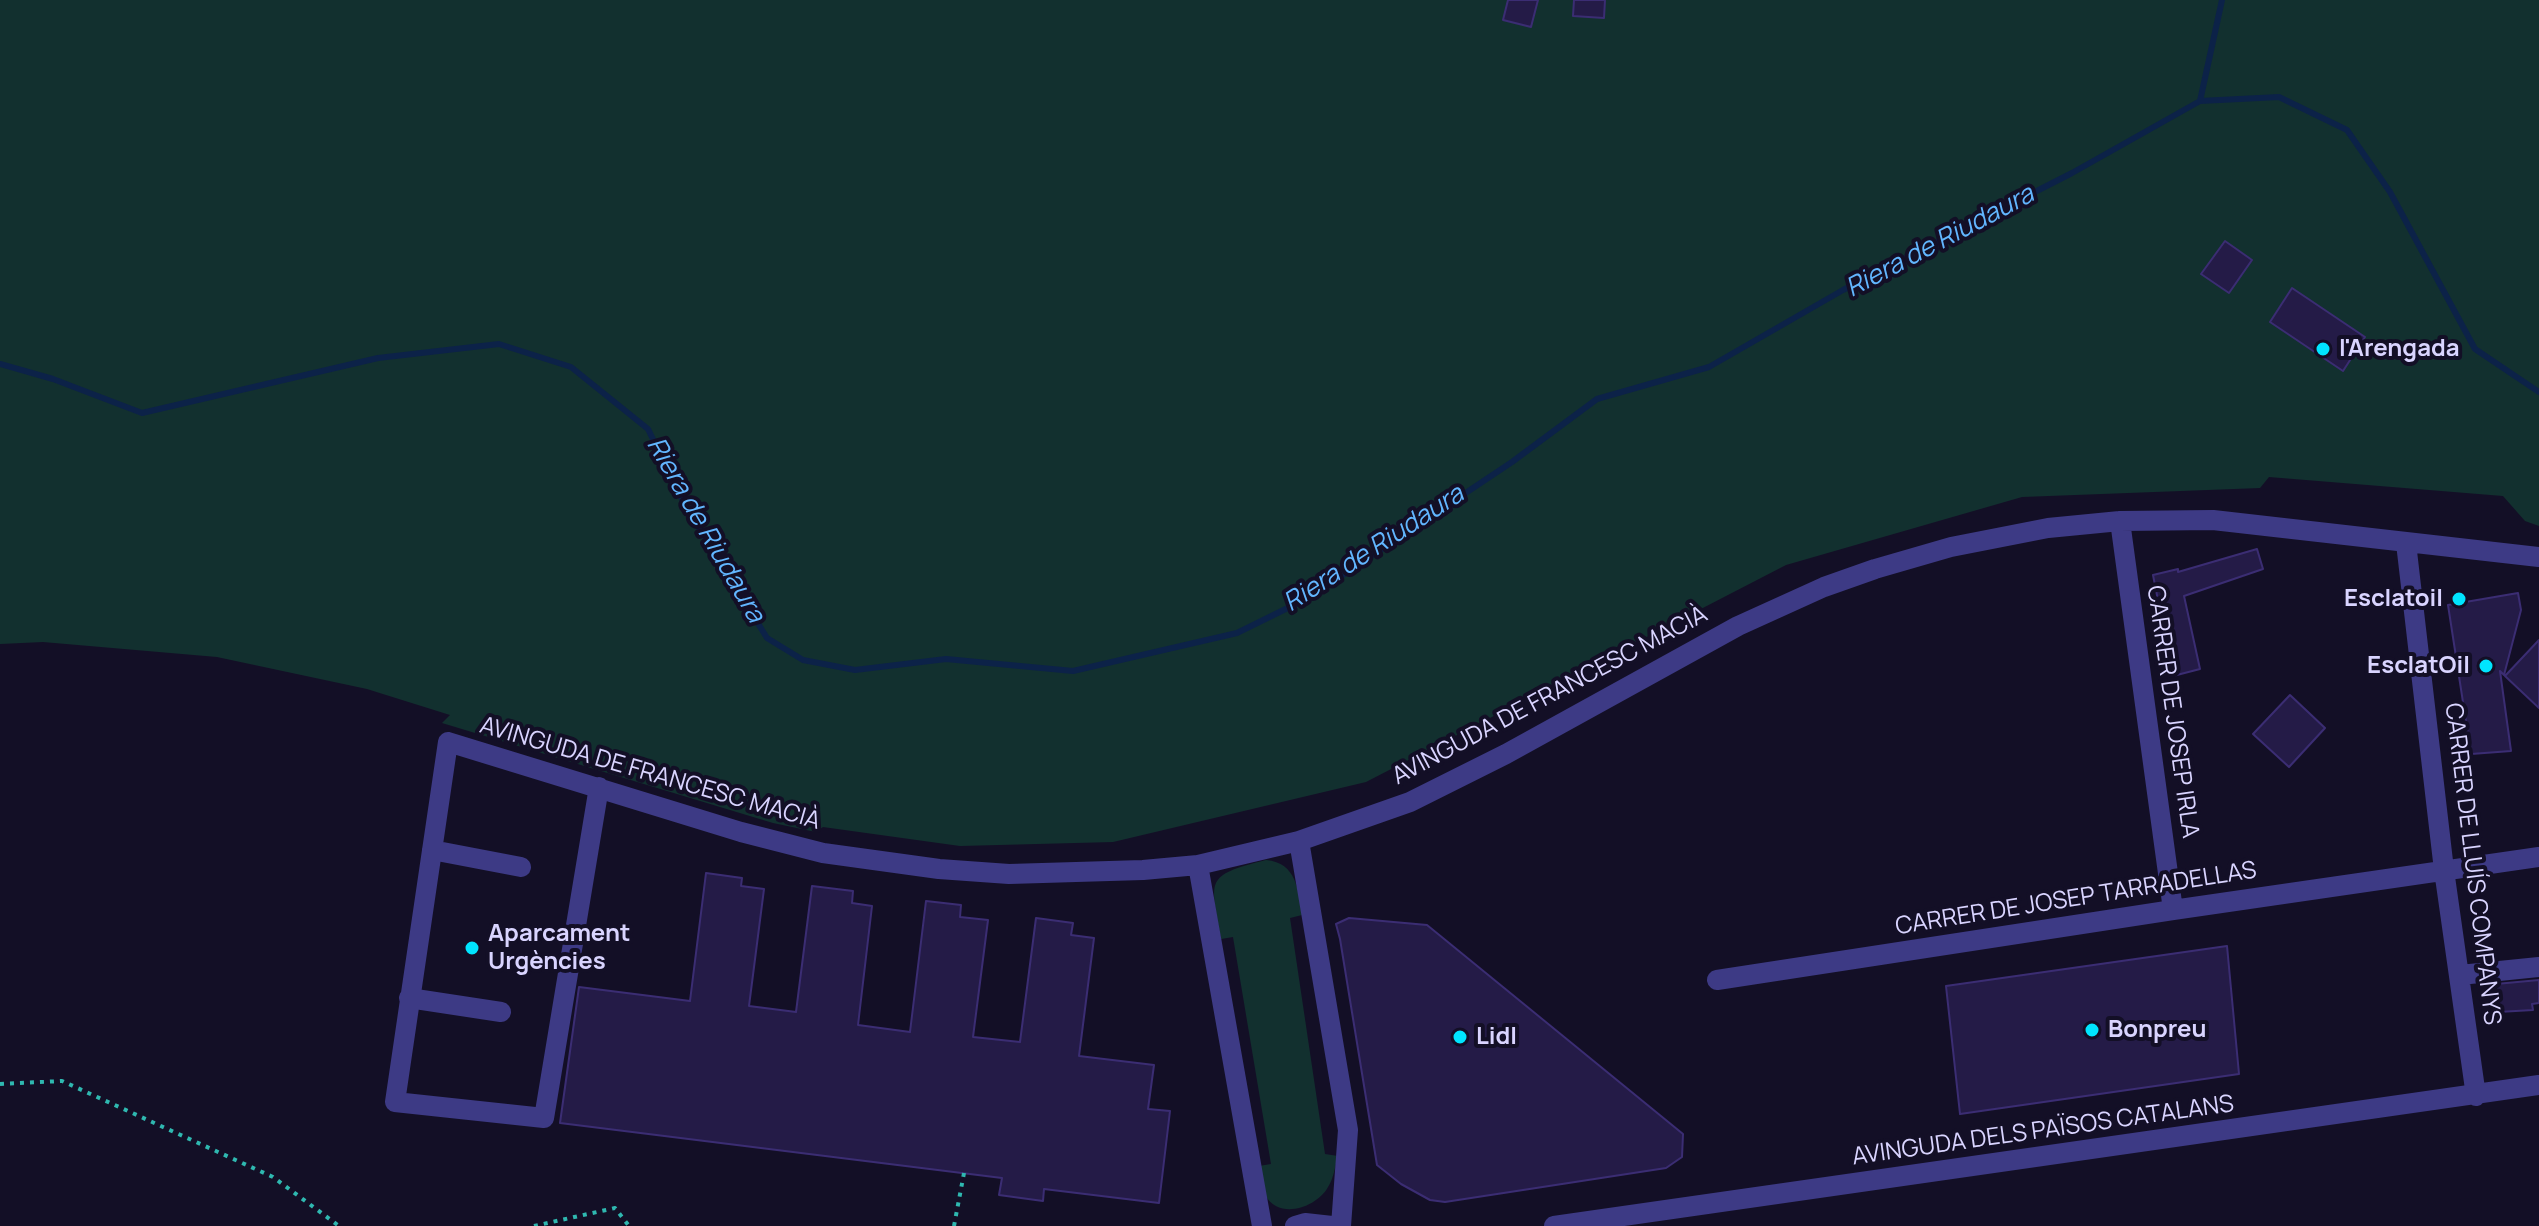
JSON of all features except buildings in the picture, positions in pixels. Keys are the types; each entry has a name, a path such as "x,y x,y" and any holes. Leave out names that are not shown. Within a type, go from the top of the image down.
{"street":[{"name":"AVINGUDA DE FRANCESC MACIÀ","path":"432,850 448,742 741,832 823,853 939,869 1009,874 1198,865 1299,841 1410,802 1506,754 1738,626 1824,587 1951,547 2048,528 2120,521 2213,520 2539,557"},
{"name":"CARRER DE JOSEP IRLA","path":"2120,521 2173,910"},
{"name":"CARRER DE LLUÍS COMPANYS","path":"2406,543 2444,870 2476,1096"},
{"path":"521,867 432,850 395,1102 544,1118 599,787"},
{"path":"1299,841 1348,1130 1341,1226"},
{"name":"CARRER DE JOSEP TARRADELLAS","path":"1717,980 2539,857"},
{"path":"1198,865 1262,1226"},
{"path":"2460,975 2539,967"},
{"path":"409,998 501,1012"},
{"name":"AVINGUDA DELS PAÏSOS CATALANS","path":"1554,1226 2539,1085"},
{"path":"1295,1226 1305,1223 1332,1226"}],"path":[{"path":"0,1084 62,1081 273,1177 339,1226"},
{"path":"954,1226 964,1173"},
{"path":"534,1226 615,1208 629,1226"}],"green space":[{"path":"0,0 2539,0 2539,526 2525,521 2503,496 2269,477 2260,488 2022,497 1786,565 1366,782 1113,842 960,846 823,827 816,832 773,823 442,723 450,715 367,689 217,657 43,642 0,644"},
{"path":"1266,860 1284,866 1297,887 1302,915 1290,918 1325,1154 1338,1156 1332,1180 1323,1194 1308,1205 1290,1209 1274,1205 1263,1187 1259,1166 1271,1164 1233,937 1221,939 1214,892 1221,876"}],"waterway":[{"path":"2200,101 2222,0"},
{"name":"Riera de Riudaura","path":"0,364 53,379 142,413 378,358 499,344 571,367 648,429 686,507 767,638 803,660 855,670 946,659 1073,671 1237,633 1310,597 1512,462 1597,399 1709,367 1843,290 2072,173 2200,101 2279,97 2347,130 2390,192 2475,349 2539,392"}],"place":[{"name":"l'Arengada","path":"2323,349"},
{"name":"Esclatoil","path":"2459,599"},
{"name":"EsclatOil","path":"2486,666"},
{"name":"Aparcament Urgències","path":"472,948"},
{"name":"Bonpreu","path":"2092,1030"},
{"name":"Lidl","path":"1460,1037"}]}
